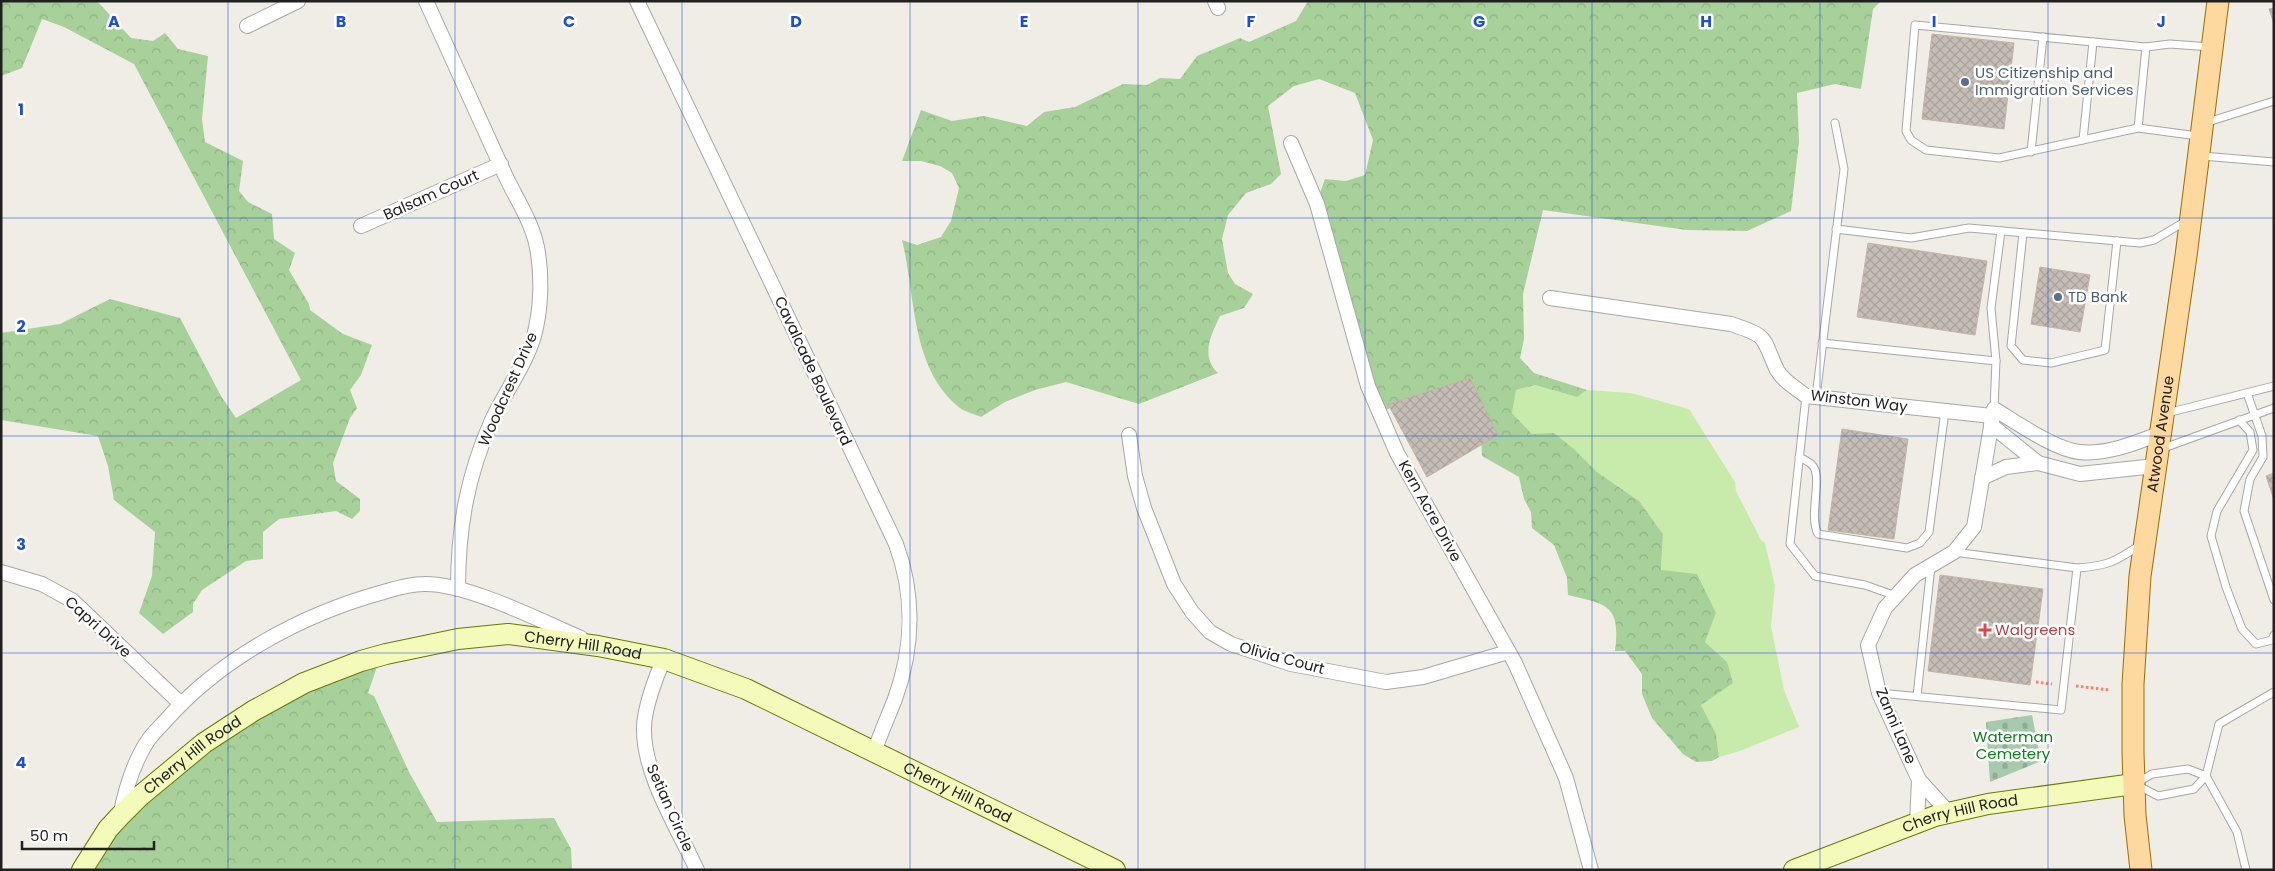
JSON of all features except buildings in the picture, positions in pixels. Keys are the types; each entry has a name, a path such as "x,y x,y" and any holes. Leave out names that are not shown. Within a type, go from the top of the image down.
{"main road":[{"name":"Atwood Avenue","path":"2141,870 2135,815 2134,684 2144,542 2201,139 2218,1"},
{"name":"Cherry Hill Road","path":"82,870 104,835 119,817 187,756 253,711 304,683 361,661 458,639 508,634 598,646 664,659 746,689 1115,870"},
{"name":"Cherry Hill Road","path":"1794,870 1829,859 1917,823 1988,804 2134,784"}],"street":[{"path":"248,26 298,1"},
{"name":"Woodcrest Drive","path":"426,1 526,214 538,251 540,277 537,320 530,348 492,421 466,496 458,548 458,589"},
{"name":"Cavalcade Boulevard","path":"638,1 903,564 908,582 910,619 907,655 894,700 874,753"},
{"name":"Kern Acre Drive","path":"1291,143 1317,204 1364,376 1380,418 1397,453 1508,652 1566,778 1591,870"},
{"name":"Balsam Court","path":"361,226 501,164"},
{"name":"Winston Way","path":"1550,298 1732,324 1756,332 1766,342 1778,371 1786,381 1811,396 1992,417"},
{"path":"1992,417 2079,452 2120,449 2159,441"},
{"path":"1992,417 2038,463"},
{"name":"Zanni Lane","path":"1949,814 1919,780 1880,692 1868,644 1885,608 1915,575 1954,552 1974,527 1992,417"},
{"name":"Olivia Court","path":"1129,435 1135,476 1144,508 1174,584 1192,612 1210,632 1231,644 1291,664 1371,681 1386,682 1423,678 1508,652"},
{"path":"1982,478 2006,467 2038,463 2080,474 2159,441"},
{"name":"Capri Drive","path":"1,572 42,584 73,601 181,704"},
{"path":"119,817 136,761 148,740 181,704 213,675 256,647 330,610 362,598 409,585 425,584 458,589 523,613 598,646"},
{"name":"Setian Circle","path":"664,659 646,712 644,741 659,789 697,870"},
{"name":"Zanni Lane","path":"1917,823 1919,780"}],"lane":[{"path":"2212,47 2170,44 2146,47 1915,25 1905,121 1906,131 1911,140 1926,150 2000,158 2138,128 2201,139 2274,162"},
{"path":"2031,152 2043,37"},
{"path":"2083,140 2093,42"},
{"path":"2138,128 2146,47"},
{"path":"2201,139 2274,101"},
{"path":"1836,123 1844,168 1822,343 1800,457 1790,544 1815,576 1865,585 1896,596"},
{"path":"1836,229 1911,238 1969,228 2140,243 2154,240 2190,218"},
{"path":"1992,417 1996,361 1991,308 2001,232"},
{"path":"2023,233 2011,346 2023,360 2051,363 2105,350 2118,241"},
{"path":"1822,343 1996,361"},
{"path":"2159,441 2247,393 2274,386"},
{"path":"2247,393 2262,436 2263,457 2250,479 2244,511 2274,600"},
{"path":"2159,441 2239,420 2274,408"},
{"path":"1800,457 1813,466 1817,475 1813,525 1818,534 1907,548 1920,543 1929,532 1945,411"},
{"path":"2239,420 2250,432 2253,450 2216,511 2211,536 2242,629 2256,644 2272,640 2274,635"},
{"path":"1954,552 2077,568 2101,566 2121,558 2144,542"},
{"path":"1918,696 1931,565"},
{"path":"1880,692 2061,710 2077,568"},
{"path":"2134,784 2158,796 2194,788 2206,776 2219,724 2274,692"},
{"path":"2134,784 2152,774 2188,769 2206,776 2236,832 2246,870"}],"green space":[{"path":"1,1 97,1 131,38 153,41 165,33 178,49 208,56 202,119 205,142 243,161 239,191 248,202 272,214 274,239 295,253 289,270 309,304 310,310 343,334 372,345 361,375 350,390 357,408 350,418 333,463 336,481 360,499 360,511 352,519 336,511 279,519 263,532 263,559 246,561 202,590 193,604 193,612 163,634 139,613 152,576 155,532 114,500 108,466 98,436 1,420 1,333 60,324 110,299 180,318 221,396 236,418 301,380 134,64 64,27 42,19 22,68 1,76"},
{"path":"1308,1 1881,1 1873,9 1861,89 1835,84 1797,93 1799,142 1791,211 1747,231 1687,230 1543,210 1523,294 1524,339 1520,358 1534,373 1587,390 1577,397 1535,385 1516,390 1512,413 1532,434 1554,433 1575,450 1597,472 1639,501 1663,534 1661,570 1697,574 1716,613 1705,642 1727,662 1733,683 1701,705 1716,734 1719,757 1712,761 1696,762 1683,754 1652,718 1642,694 1642,674 1625,651 1615,651 1616,624 1613,615 1608,609 1593,601 1568,595 1567,578 1554,545 1532,528 1531,512 1524,499 1519,477 1482,456 1481,434 1426,392 1379,413 1345,305 1334,237 1318,198 1325,179 1346,181 1365,175 1373,140 1355,93 1319,79 1294,86 1268,106 1281,174 1271,184 1246,193 1228,215 1222,239 1228,273 1235,284 1253,294 1244,308 1220,316 1211,338 1208,353 1209,360 1218,373 1139,404 1066,382 1035,390 1005,402 981,417 960,408 944,392 932,373 923,352 918,330 902,240 917,245 941,237 951,221 959,188 952,173 940,166 921,161 902,161 921,110 952,121 984,116 1027,126 1044,112 1075,107 1123,84 1147,85 1160,78 1180,79 1197,56 1240,38 1249,42 1296,21"},
{"path":"1535,385 1577,397 1587,390 1631,393 1689,409 1735,482 1736,491 1761,540 1765,543 1775,586 1771,626 1784,690 1799,727 1740,751 1719,757 1716,734 1701,705 1727,662 1705,642 1716,613 1661,570 1663,534 1639,501 1597,472 1575,450 1532,434 1512,413 1515,390"},
{"path":"380,658 368,693 374,696 409,772 437,822 554,818 571,849 572,870 81,870 93,849 235,722"},
{"name":"Waterman Cemetery","path":"2032,715 2041,761 1990,782 1986,722"}],"place":[{"name":"US Citizenship and Immigration Services","path":"1965,82"},
{"name":"TD Bank","path":"2058,297"},
{"name":"Walgreens","path":"1985,630"}]}
